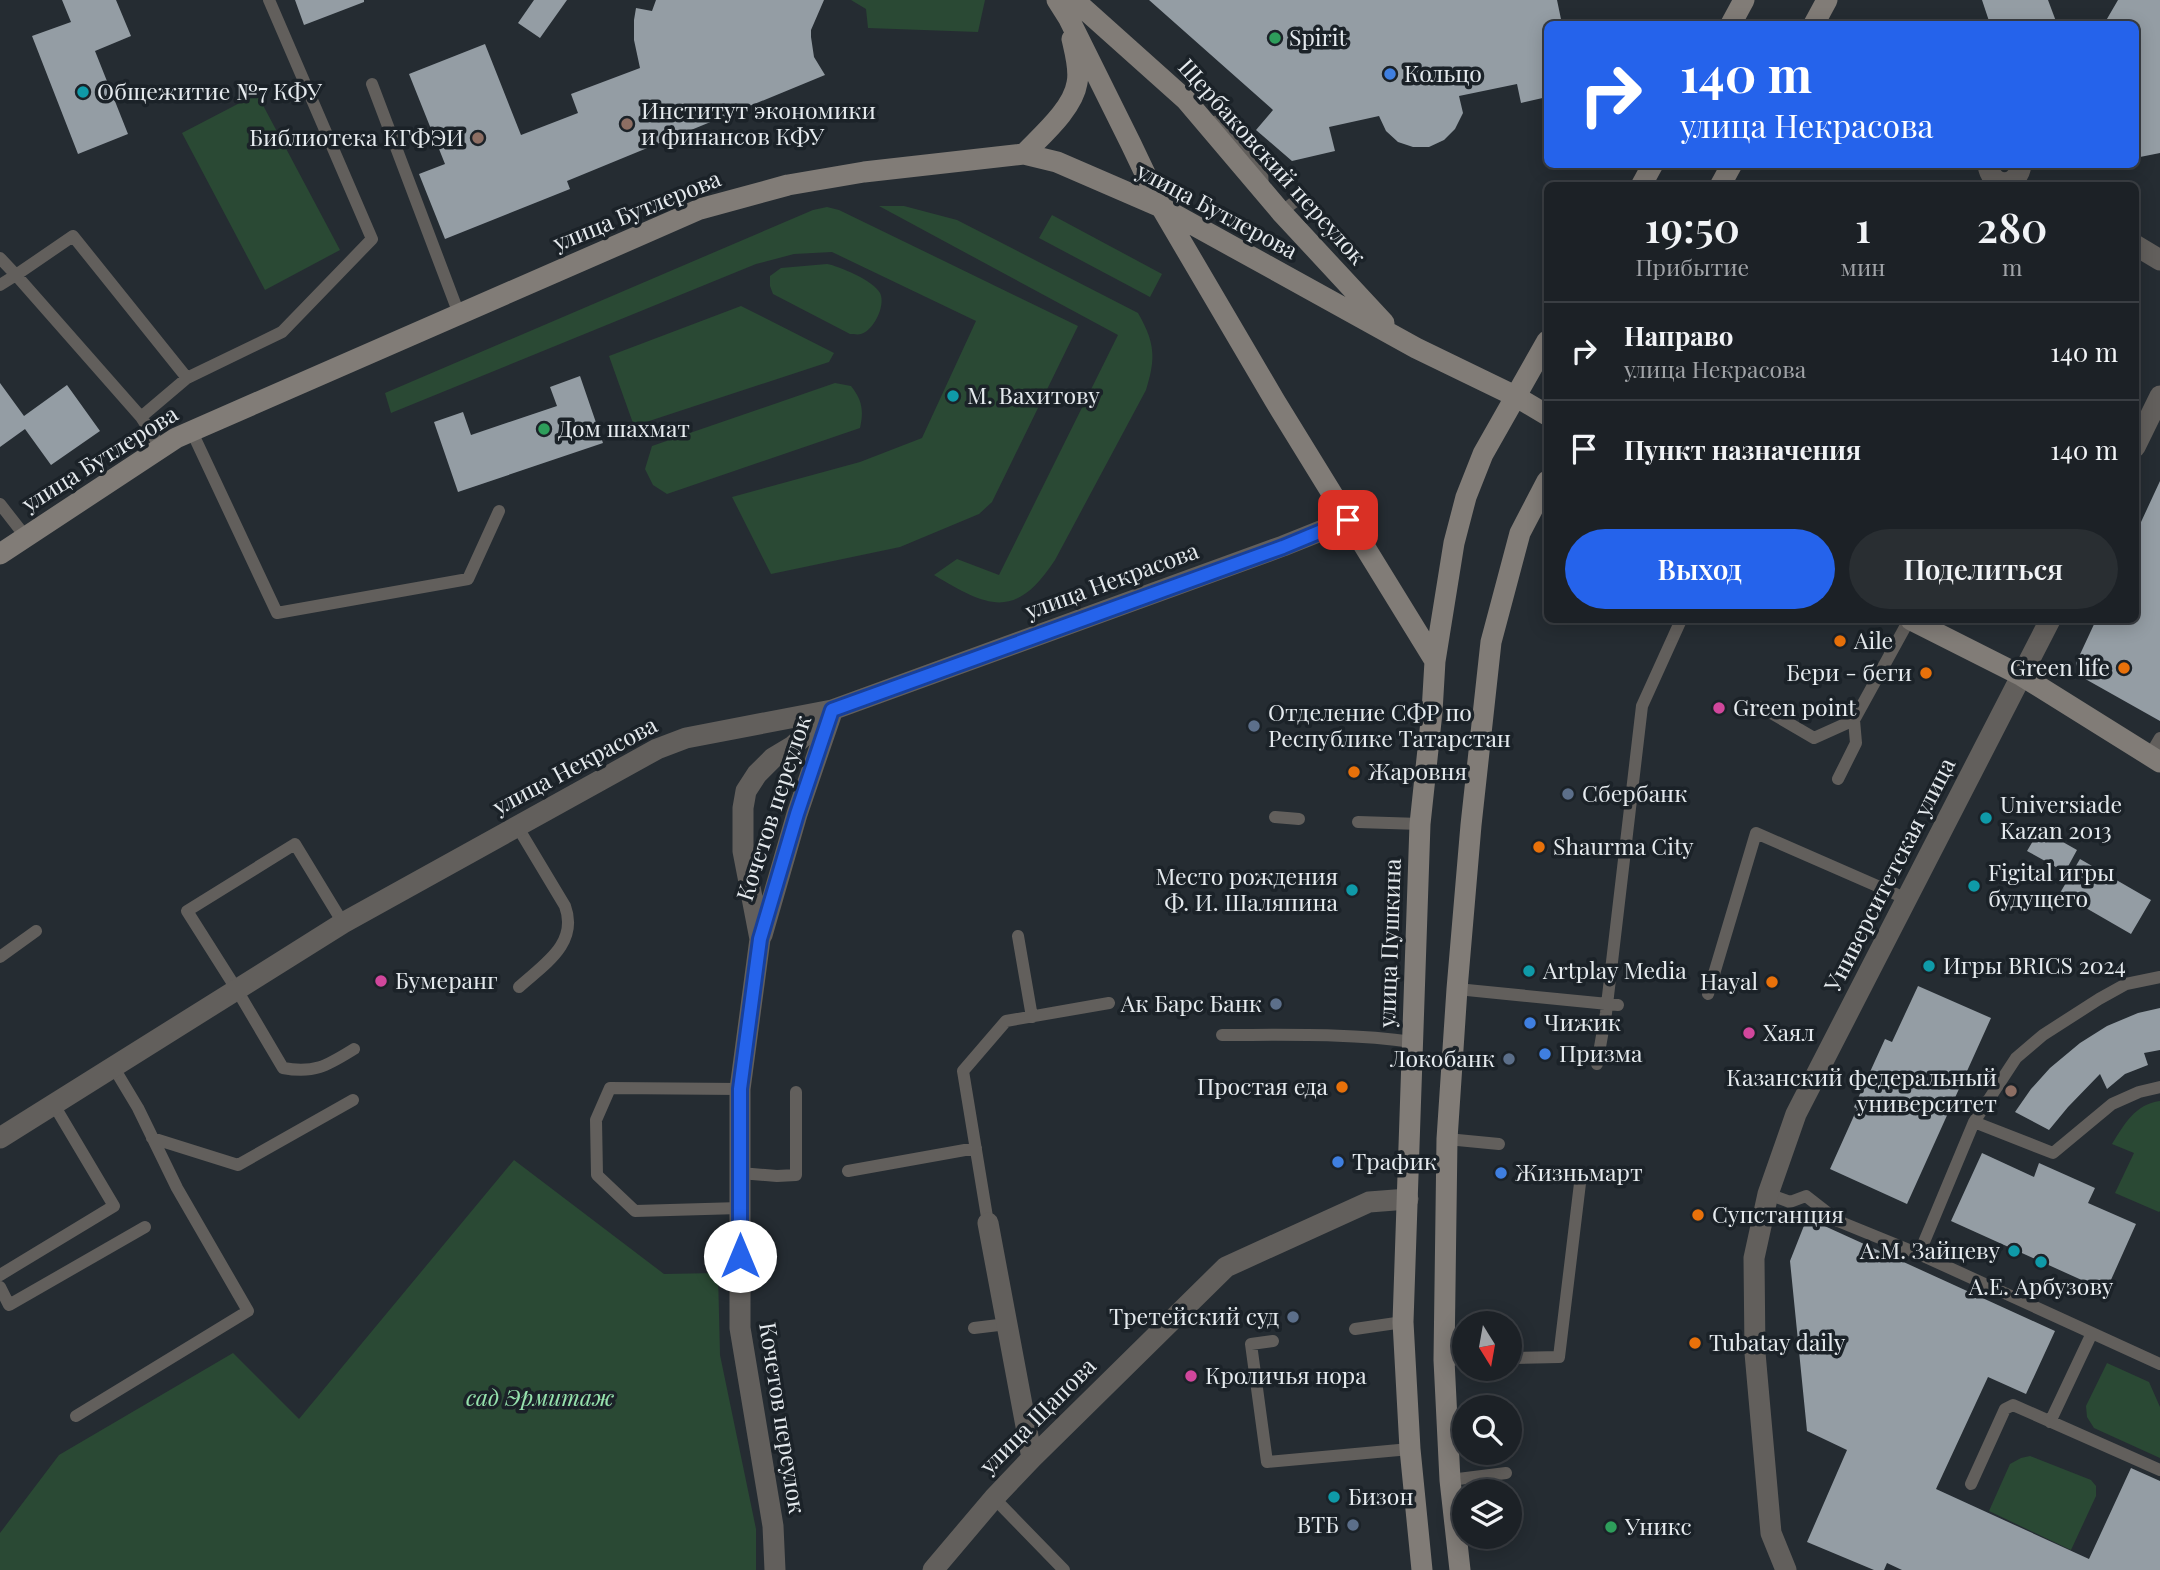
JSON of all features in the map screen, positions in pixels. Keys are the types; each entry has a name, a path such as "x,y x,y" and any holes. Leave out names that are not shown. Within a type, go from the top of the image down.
{"main road":[{"path":"1057,0 1070,10 1161,207 1268,390 1435,661"},
{"path":"1733,21 1744,0"},
{"path":"1816,21 1827,0"},
{"name":"Щербаковский переулок","path":"1070,10 1082,8 1186,100 1280,212 1397,338"},
{"path":"1024,154 1058,118 1077,83 1070,10"},
{"name":"улица Бутлерова","path":"0,554 176,438 700,209 788,185 864,172 1024,154 1057,162 1161,207 1397,338 1515,396 1544,413"},
{"name":"улица Пушкина","path":"1422,1570 1410,1449 1403,1322 1420,824 1435,661 1454,543 1466,497 1483,454 1544,346"},
{"path":"1452,1311 1447,1139 1471,825 1491,642 1520,533 1544,487"},
{"path":"1916,623 2022,676 2157,752"},
{"path":"1453,1381 1450,1480 1460,1570"}],"street":[{"path":"1989,168 1991,176 1999,182"},
{"path":"2139,247 2160,260"},
{"path":"2139,439 2160,396"},
{"name":"улица Некрасова","path":"0,1138 343,923 657,749 686,738 832,710 1283,547 1348,520"},
{"name":"Университетская улица","path":"1787,1570 1771,1533 1755,1353 1755,1258 1768,1194 1796,1114 2048,623"},
{"name":"Кочетов переулок","path":"760,939 743,851 743,808 746,791 757,774 773,758 793,746 832,710"},
{"name":"Кочетов переулок","path":"775,1570 773,1526 740,1328 740,1089 760,939 797,814 832,710"},
{"name":"улица Щапова","path":"933,1570 1032,1458 1226,1266 1369,1202 1408,1199"},
{"path":"988,1223 1032,1458"}],"lane":[{"path":"141,417 187,378 282,331 372,239 269,0"},
{"path":"372,84 459,314"},
{"path":"1280,212 1301,197"},
{"path":"0,285 73,236 187,378"},
{"path":"0,258 141,417 161,448"},
{"path":"191,432 276,613 468,579 499,511"},
{"path":"0,504 25,536"},
{"path":"1597,1064 1612,1005 1642,706 1680,623"},
{"path":"1838,779 1856,743 1854,720 1908,623"},
{"path":"1761,707 1814,738 1854,720"},
{"path":"1275,817 1299,818"},
{"path":"1358,822 1420,824"},
{"path":"517,826 570,918 569,931 556,953 519,987"},
{"path":"1709,994 1756,833 1907,899"},
{"path":"343,923 295,844 187,911 283,1068 302,1072 329,1064 354,1049"},
{"path":"0,957 36,931"},
{"path":"1017,936 1032,1017"},
{"path":"1919,1254 1974,1122 2016,1058 2073,1013 2126,984 2160,977"},
{"path":"1457,989 1612,1005"},
{"path":"988,1223 963,1071 1006,1021 1109,1003"},
{"path":"1222,1035 1345,1035 1413,1042"},
{"path":"76,1416 248,1311 177,1188 138,1108 114,1068"},
{"path":"1974,1122 2053,1153 2112,1104 2139,1092 2160,1087"},
{"path":"740,1089 610,1088 596,1120 597,1175 635,1211 740,1208"},
{"path":"740,1172 796,1175 796,1092"},
{"path":"152,1138 238,1165 354,1100"},
{"path":"0,1275 114,1206 54,1105"},
{"path":"1447,1139 1499,1144"},
{"path":"848,1171 976,1148"},
{"path":"1522,1358 1559,1357 1581,1175"},
{"path":"1768,1194 1790,1202 1806,1196 1838,1221 1919,1254 2160,1364"},
{"path":"0,1287 9,1305 145,1227"},
{"path":"1355,1329 1403,1322"},
{"path":"975,1328 1007,1324"},
{"path":"2050,1422 2092,1333"},
{"path":"1273,1341 1251,1344 1267,1462 1410,1449"},
{"path":"1971,1484 2007,1407 2013,1405 2160,1470"},
{"path":"1450,1480 1506,1474"},
{"path":"994,1498 1064,1570"}],"green space":[{"path":"851,0 985,0 978,32 868,28 866,9"},
{"path":"257,94 340,250 265,290 182,133"},
{"path":"879,206 904,206 957,220 1138,313 1148,333 1152,359 1146,390 1055,560 1027,593 1013,600 985,600 970,595 934,575 957,559 999,575 1118,335"},
{"path":"827,207 839,210 1078,326 992,502 979,514 900,547 771,574 732,497 860,462 922,438 976,321 832,252 794,254 756,264 391,413 385,393 813,210"},
{"path":"1052,215 1162,274 1150,297 1039,238"},
{"path":"827,264 864,279 880,293 880,310 866,332 850,334 773,294 770,276 781,268"},
{"path":"741,306 834,353 829,362 634,426 609,356"},
{"path":"835,383 851,386 858,396 862,410 860,428 667,494 653,485 645,469 652,446"},
{"path":"2160,1101 2159,1212 2115,1193 2134,1153 2112,1144 2137,1111"},
{"name":"сад Эрмитаж","path":"514,1160 664,1274 718,1273 720,1355 756,1529 756,1570 0,1570 0,1533 59,1455 233,1353 299,1419"},
{"path":"2107,1363 2149,1382 2160,1407 2160,1458 2094,1428 2087,1417 2086,1406"},
{"path":"2030,1456 2091,1480 2096,1486 2096,1496 2071,1550 1989,1511 2010,1464"}],"building":[{"name":"Общежитие №7 КФУ","path":"62,0 116,0 131,36 95,51 128,134 78,154 32,36 71,22"},
{"path":"295,0 364,0 364,2 304,25"},
{"path":"534,0 567,0 540,38 518,23"},
{"name":"Институт экономики и финансов КФУ","path":"656,0 824,0 811,30 811,37 814,57 825,75 567,181 570,189 445,239 419,174 445,164 409,74 485,44 521,135 578,113 571,94 640,68 634,40 636,8 652,11"},
{"name":"Кольцо","path":"1149,0 1557,0 1561,21 1544,21 1544,98 1521,103 1517,84 1459,96 1463,113 1455,129 1444,140 1429,147 1413,147 1398,142 1386,131 1379,116 1329,127 1335,151 1292,161 1256,130 1273,110"},
{"path":"1982,0 2048,0 2056,21 1989,21"},
{"path":"2118,0 2160,0 2160,153 2139,157 2139,21 2106,21"},
{"name":"Дом шахмат","path":"580,376 603,443 458,492 434,422 463,412 471,435 557,406 550,387"},
{"path":"0,383 24,416 67,385 100,431 51,465 25,429 0,447"},
{"path":"2160,481 2160,721 2080,676 2076,663 2095,623 2139,623 2139,526"},
{"path":"2040,829 2077,850 2065,872 2027,851"},
{"path":"2080,859 2151,900 2131,934 2060,893"},
{"path":"1918,986 1991,1018 1907,1204 1830,1169 1885,1039 1892,1042"},
{"path":"2160,1008 2160,1050 2144,1053 2148,1065 2125,1074 2107,1089 2100,1074 2049,1130 2015,1112 2050,1068 2080,1043 2107,1026 2138,1013"},
{"path":"1982,1153 2034,1177 2039,1163 2095,1188 2088,1203 2136,1224 2106,1291 1951,1221"},
{"path":"1807,1218 2055,1331 2026,1394 1988,1377 1936,1489 2089,1559 2131,1468 2160,1481 2160,1570 1902,1570 1887,1563 1884,1570 1874,1570 1807,1542 1847,1450 1807,1431 1790,1261"}],"place":[{"name":"Spirit","path":"1275,38"},
{"name":"Кольцо","path":"1390,74"},
{"name":"Общежитие №7 КФУ","path":"83,92"},
{"name":"Институт экономики и финансов КФУ","path":"627,124"},
{"name":"Библиотека КГФЭИ","path":"478,138"},
{"name":"М. Вахитову","path":"953,396"},
{"name":"Дом шахмат","path":"544,429"},
{"name":"Aile","path":"1840,641"},
{"name":"Green life","path":"2124,668"},
{"name":"Бери - беги","path":"1926,673"},
{"name":"Green point","path":"1719,708"},
{"name":"Отделение СФР по Республике Татарстан","path":"1254,726"},
{"name":"Жаровня","path":"1354,772"},
{"name":"Сбербанк","path":"1568,794"},
{"name":"Universiade Kazan 2013","path":"1986,818"},
{"name":"Shaurma City","path":"1539,847"},
{"name":"Figital игры будущего","path":"1974,886"},
{"name":"Место рождения Ф. И. Шаляпина","path":"1352,890"},
{"name":"Игры BRICS 2024","path":"1929,966"},
{"name":"Artplay Media","path":"1529,971"},
{"name":"Бумеранг","path":"381,981"},
{"name":"Hayal","path":"1772,982"},
{"name":"Ак Барс Банк","path":"1276,1004"},
{"name":"Чижик","path":"1530,1023"},
{"name":"Хаял","path":"1749,1033"},
{"name":"Призма","path":"1545,1054"},
{"name":"Локобанк","path":"1509,1059"},
{"name":"Простая еда","path":"1342,1087"},
{"name":"Казанский федеральный университет","path":"2011,1091"},
{"name":"Трафик","path":"1338,1162"},
{"name":"Жизньмарт","path":"1501,1173"},
{"name":"Супстанция","path":"1698,1215"},
{"name":"А.М. Зайцеву","path":"2014,1251"},
{"name":"А.Е. Арбузову","path":"2041,1262"},
{"name":"Третейский суд","path":"1293,1317"},
{"name":"Tubatay daily","path":"1695,1343"},
{"name":"Кроличья нора","path":"1191,1376"},
{"name":"Бизон","path":"1334,1497"},
{"name":"ВТБ","path":"1353,1525"},
{"name":"Уникс","path":"1611,1527"}],"route":[{"path":"740,1256 740,1089 760,939 797,814 832,710 1283,547 1348,520"}]}
